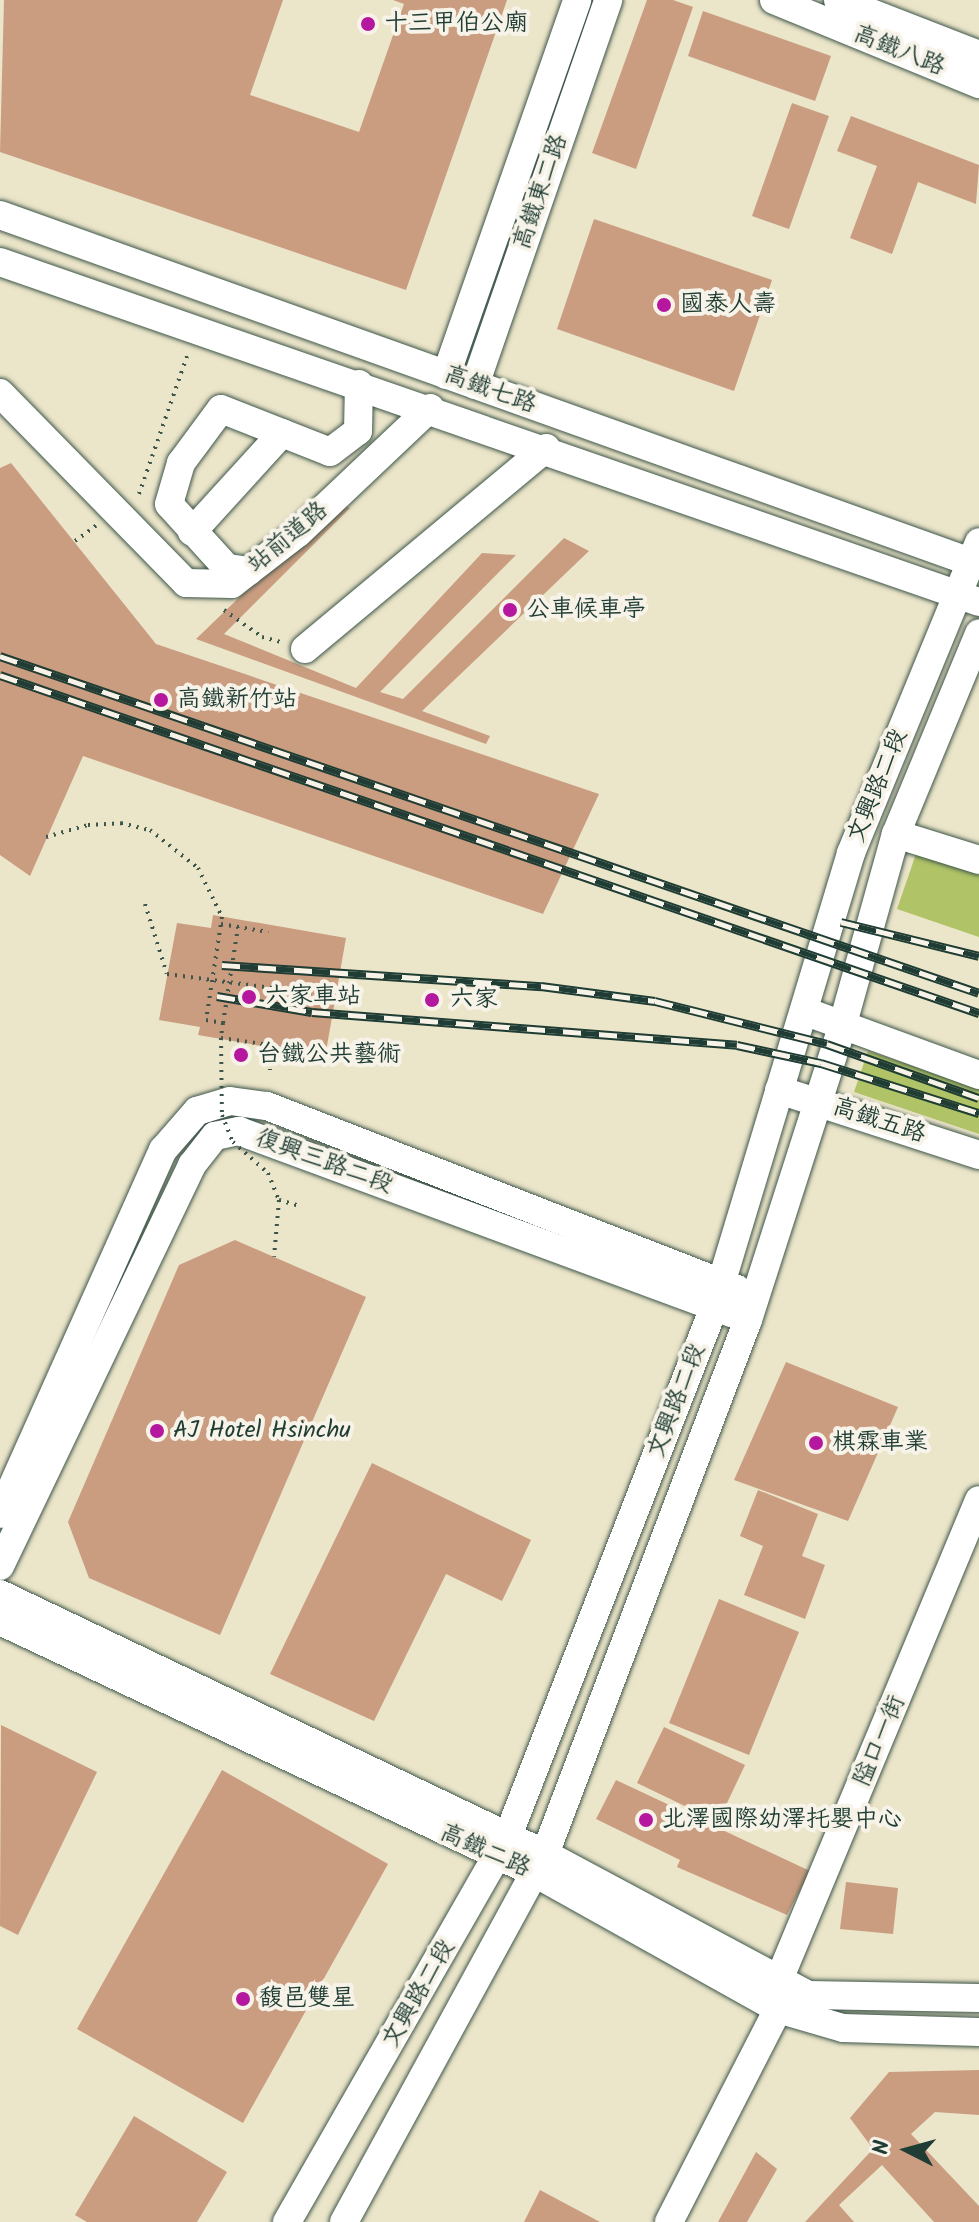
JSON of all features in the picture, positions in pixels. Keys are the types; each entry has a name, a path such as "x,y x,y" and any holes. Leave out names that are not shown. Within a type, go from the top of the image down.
{"street":[{"name":"高鐵東二路","path":"446,375 577,0"},
{"name":"高鐵東二路","path":"475,385 608,0"},
{"name":"高鐵八路","path":"774,0 979,84"},
{"name":"高鐵八路","path":"838,0 979,55"},
{"name":"高鐵七路","path":"0,215 446,375 976,557"},
{"name":"高鐵七路","path":"0,262 546,448 968,597"},
{"path":"323,509 330,452 358,431 359,384"},
{"path":"0,393 186,583"},
{"name":"站前道路","path":"186,583 232,584 323,509 430,408"},
{"path":"249,571 227,568 169,504 181,463 221,409 330,452"},
{"path":"192,532 282,433"},
{"path":"305,649 546,448"},
{"name":"文興路二段","path":"287,2222 502,1847 717,1295 851,853 968,597 976,557"},
{"name":"文興路二段","path":"344,2222 540,1863 752,1308 842,1027 896,834 979,634"},
{"path":"896,834 979,860"},
{"path":"804,1011 979,1075"},
{"name":"高鐵五路","path":"779,1090 979,1155"},
{"name":"復興三路二段","path":"0,1514 163,1150 197,1111 230,1101 267,1106 717,1295"},
{"name":"復興三路二段","path":"0,1566 192,1165 215,1136 239,1131 752,1308"},
{"name":"隘口一街","path":"669,2222 778,1996 979,1500"},
{"name":"高鐵二路","path":"0,1594 502,1847"},
{"name":"高鐵二路","path":"0,1621 540,1863 778,1996 843,2028 979,2032"},
{"name":"高鐵二路","path":"778,1996 979,1998"}],"path":[{"path":"139,494 190,347"},
{"path":"75,541 107,517"},
{"path":"186,583 262,637 305,649"},
{"path":"46,837 88,825 121,823 150,830 198,868 222,917 206,1020 223,1023"},
{"path":"145,904 167,974 324,995"},
{"path":"221,924 268,932"},
{"path":"238,927 221,1038 222,1115 233,1142 268,1173 279,1200 274,1257"},
{"path":"221,1038 270,1045 270,1070"},
{"path":"279,1200 297,1205"}],"green space":[{"path":"917,851 979,873 979,937 897,909"},
{"path":"868,1051 979,1088 979,1134 854,1092"}],"building":[{"path":"4,0 283,0 250,95 359,132 404,4 393,0 507,0 406,290 0,152"},
{"path":"647,0 673,0 693,7 636,169 592,153"},
{"path":"703,11 831,56 815,101 688,56"},
{"path":"792,103 829,116 789,229 752,216"},
{"path":"851,116 979,165 976,204 918,182 892,254 850,238 877,166 837,151"},
{"name":"國泰人壽","path":"594,219 772,280 734,391 557,329"},
{"name":"高鐵新竹站","path":"11,463 156,644 599,794 543,914 83,756 30,876 0,855 0,468"},
{"name":"公車候車亭","path":"337,503 350,508 224,634 356,688 482,553 516,555 380,692 403,699 564,538 589,551 422,711 490,736 486,744 196,639"},
{"name":"六家車站","path":"213,915 346,938 325,1057 198,1035 200,1027 159,1020 177,923 211,928"},
{"path":"235,1240 366,1297 220,1635 89,1578 68,1522 179,1265"},
{"name":"棋霖車業","path":"786,1362 898,1407 848,1521 734,1480"},
{"path":"372,1463 531,1540 502,1601 446,1574 374,1721 270,1674"},
{"path":"758,1490 818,1514 802,1556 825,1565 805,1619 744,1595 763,1546 740,1536"},
{"path":"719,1599 799,1632 749,1755 669,1723"},
{"path":"1,1725 97,1772 18,1935 0,1926"},
{"path":"664,1727 745,1765 718,1822 637,1783"},
{"path":"222,1770 388,1864 243,2123 77,2029"},
{"path":"616,1780 810,1871 787,1915 677,1867 680,1860 596,1819"},
{"path":"846,1882 898,1888 893,1934 840,1929"},
{"path":"979,2070 979,2115 935,2112 911,2134 979,2206 979,2222 934,2222 882,2165 839,2205 854,2222 805,2222 873,2149 850,2118 889,2072"},
{"path":"134,2116 227,2172 197,2222 87,2222 75,2215"},
{"path":"756,2152 777,2169 747,2222 718,2222"},
{"path":"540,2190 600,2222 524,2222"}],"railway":[{"path":"0,656 979,993"},
{"path":"0,675 979,1013"},
{"path":"841,922 979,956"},
{"path":"222,965 541,986 655,1001 827,1044 979,1098"},
{"path":"217,996 312,1012 737,1045 821,1063 979,1113"}],"place":[{"name":"十三甲伯公廟","path":"368,24"},
{"name":"國泰人壽","path":"664,305"},
{"name":"公車候車亭","path":"510,610"},
{"name":"高鐵新竹站","path":"161,700"},
{"name":"六家車站","path":"249,997"},
{"name":"六家","path":"432,1000"},
{"name":"台鐵公共藝術","path":"241,1055"},
{"name":"AJ Hotel Hsinchu","path":"157,1431"},
{"name":"棋霖車業","path":"816,1443"},
{"name":"北澤國際幼澤托嬰中心","path":"646,1820"},
{"name":"馥邑雙星","path":"243,1999"}]}
